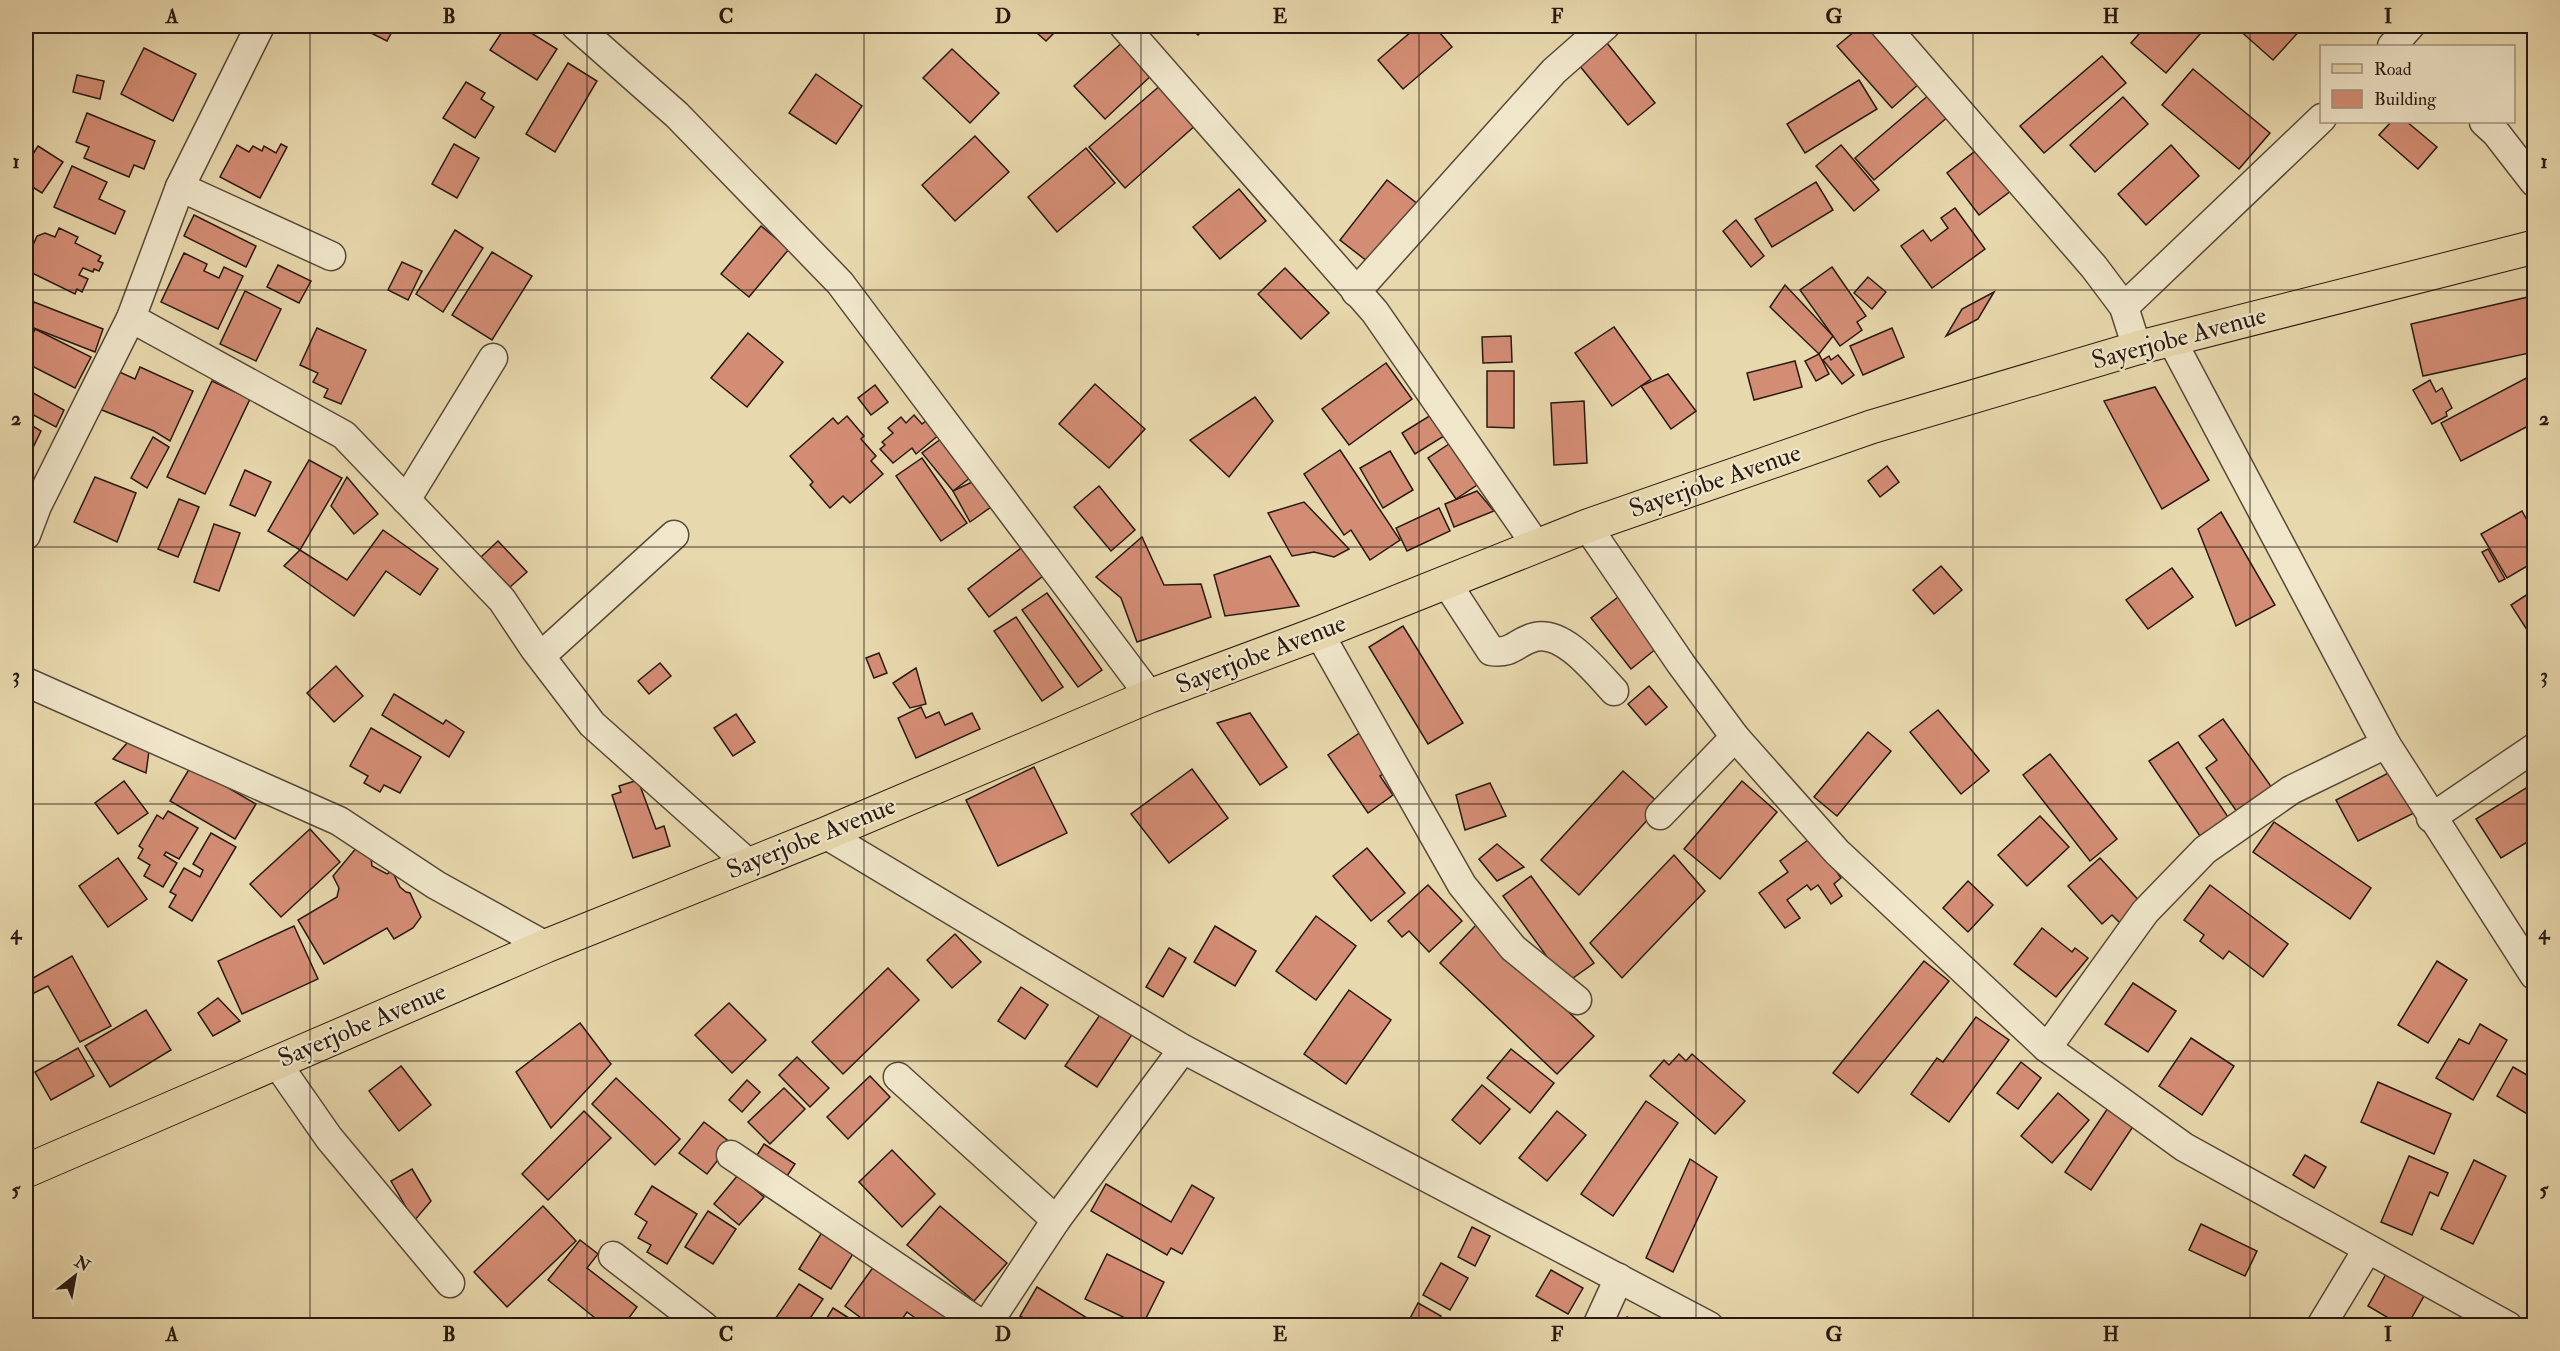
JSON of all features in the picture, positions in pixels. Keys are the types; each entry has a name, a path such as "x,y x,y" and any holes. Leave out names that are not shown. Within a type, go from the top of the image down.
{"main road":[{"name":"Sayerjobe Avenue","path":"26,1171 546,946 825,834 1150,696 1319,633 1587,526 1871,427 2137,348 2535,247"}],"street":[{"path":"26,535 37,506 131,318 180,187 260,26"},
{"path":"576,26 677,115 840,283 1150,696"},
{"path":"1124,26 1375,312 1536,545"},
{"path":"1356,292 1554,71 1605,26"},
{"path":"1885,26 2094,267 2124,307 2137,348"},
{"path":"2124,307 2320,120"},
{"path":"2485,123 2496,133 2535,182"},
{"path":"180,187 331,256"},
{"path":"131,318 344,435 502,600 540,656 592,724 749,864"},
{"path":"2171,339 2386,744 2431,818 2535,975"},
{"path":"406,500 493,358"},
{"path":"1587,526 1681,664 1735,737 1837,852 2047,1048 2184,1148 2508,1326"},
{"path":"540,656 674,535"},
{"path":"1446,582 1491,651 1504,652 1534,637 1551,636 1577,653 1614,692"},
{"path":"1319,633 1462,885 1513,948 1577,1000"},
{"path":"26,682 339,821 436,885 546,946"},
{"path":"1660,815 1735,737"},
{"path":"2047,1048 2145,912 2205,850 2291,790 2386,744"},
{"path":"2431,818 2535,748"},
{"path":"825,834 1183,1049 1709,1326"},
{"path":"731,1155 985,1326 1056,1220 1183,1049"},
{"path":"276,1062 329,1138 450,1283"},
{"path":"898,1077 1056,1220"},
{"path":"2321,1326 2367,1250"},
{"path":"613,1256 704,1326"},
{"path":"1597,1326 1619,1278"}],"building":[{"path":"357,26 395,26 387,41"},
{"path":"506,26 520,26 557,49 537,80 490,50"},
{"path":"1029,26 1061,26 1046,41"},
{"path":"1188,26 1207,26 1198,35"},
{"path":"1418,26 1434,26 1452,47 1403,89 1378,60"},
{"path":"1861,26 1871,26 1921,82 1892,108 1837,46"},
{"path":"2146,26 2207,26 2166,73 2131,43"},
{"path":"2239,26 2304,26 2273,60 2237,28"},
{"path":"1125,40 1155,72 1105,119 1074,86"},
{"path":"1607,43 1655,103 1628,125 1579,65"},
{"path":"144,48 196,74 173,121 121,94"},
{"path":"952,49 999,93 970,123 923,78"},
{"path":"2102,56 2126,83 2044,153 2020,126"},
{"path":"568,63 597,81 555,152 526,134"},
{"path":"2193,69 2270,133 2239,169 2162,105"},
{"path":"816,74 862,106 836,144 789,113"},
{"path":"77,75 104,81 100,99 73,92"},
{"path":"1859,80 1877,109 1805,153 1787,124"},
{"path":"466,82 485,93 481,99 494,107 475,138 443,118"},
{"path":"1162,84 1197,124 1125,188 1089,147"},
{"path":"1937,88 1956,110 1874,180 1855,158"},
{"path":"2123,97 2148,124 2095,172 2070,145"},
{"path":"87,113 155,141 144,169 134,165 129,177 84,158 89,147 76,142"},
{"path":"2390,123 2408,123 2437,147 2418,169 2379,135"},
{"path":"975,136 1009,172 955,221 922,185"},
{"path":"281,144 287,147 260,198 220,177 237,145 249,152 253,146 262,151 264,146 276,153"},
{"path":"454,144 479,158 457,198 432,184"},
{"path":"1841,145 1879,190 1854,211 1816,166"},
{"path":"1983,145 2016,187 1979,215 1947,173"},
{"path":"2171,145 2199,176 2146,225 2118,194"},
{"path":"38,146 63,162 42,193 26,183 26,165"},
{"path":"1086,148 1115,183 1057,232 1028,197"},
{"path":"72,166 107,182 99,199 125,211 115,234 54,207"},
{"path":"1387,180 1419,205 1372,265 1340,240"},
{"path":"1816,182 1833,210 1772,247 1755,219"},
{"path":"1239,189 1266,221 1220,259 1193,227"},
{"path":"1955,208 1985,249 1932,288 1901,246 1923,230 1931,241 1948,228 1941,218"},
{"path":"194,215 256,246 246,267 184,236"},
{"path":"1736,220 1764,256 1751,267 1723,231"},
{"path":"761,226 789,249 749,297 721,274"},
{"path":"59,228 78,237 75,243 101,256 98,261 103,263 99,271 94,269 93,272 83,268 79,275 88,279 82,292 77,289 75,294 26,270 26,261 37,236 45,233 55,237"},
{"path":"455,230 483,248 443,312 416,294"},
{"path":"492,252 532,276 492,340 452,315"},
{"path":"184,253 207,264 204,271 219,278 224,267 243,276 218,329 161,302"},
{"path":"402,262 422,271 408,300 388,290"},
{"path":"278,265 311,281 299,303 267,287"},
{"path":"1832,267 1866,316 1857,322 1862,330 1840,346 1800,290"},
{"path":"1285,268 1329,313 1301,339 1258,294"},
{"path":"1868,277 1886,292 1872,309 1854,293"},
{"path":"1785,285 1833,336 1819,354 1770,307"},
{"path":"245,291 281,309 256,361 220,344"},
{"path":"1994,292 1978,319 1946,336 1962,309"},
{"path":"2528,297 2534,327 2534,352 2423,376 2411,324"},
{"path":"34,302 103,329 95,352 26,325"},
{"path":"1614,327 1651,379 1612,406 1575,353"},
{"path":"317,328 366,350 341,404 324,397 328,389 313,382 318,373 300,365"},
{"path":"1892,328 1904,357 1863,375 1850,346"},
{"path":"35,329 91,357 75,388 26,363 26,349"},
{"path":"748,333 783,362 747,407 711,378"},
{"path":"1511,336 1512,362 1483,363 1482,337"},
{"path":"1819,354 1829,374 1816,381 1805,361"},
{"path":"1838,355 1854,375 1842,384 1823,360 1829,356 1831,360"},
{"path":"1795,361 1802,387 1754,400 1747,373"},
{"path":"1386,363 1412,399 1349,445 1322,409"},
{"path":"140,367 193,391 170,441 154,431 97,408 115,370 135,379"},
{"path":"1487,371 1514,371 1514,428 1487,427"},
{"path":"1668,374 1696,411 1671,429 1641,386"},
{"path":"2534,374 2534,423 2461,461 2441,423"},
{"path":"2430,380 2436,392 2442,388 2452,408 2446,412 2447,416 2432,424 2413,390"},
{"path":"212,381 250,399 205,494 167,477"},
{"path":"1095,384 1145,429 1109,468 1059,424"},
{"path":"875,385 888,402 871,415 858,398"},
{"path":"2155,387 2209,480 2162,509 2104,401"},
{"path":"26,389 64,410 56,427 26,411"},
{"path":"1255,397 1273,421 1229,477 1190,440"},
{"path":"1584,401 1587,463 1554,465 1551,403"},
{"path":"914,415 922,424 927,420 940,434 916,454 912,448 893,463 880,449 885,445 882,442 893,433 888,428 901,417 906,423"},
{"path":"1431,415 1444,436 1415,454 1402,433"},
{"path":"847,416 864,436 861,439 876,456 871,461 883,474 850,503 843,496 830,508 810,485 813,482 790,456 833,418 838,424"},
{"path":"26,422 41,431 26,462"},
{"path":"945,436 975,474 953,491 922,453"},
{"path":"153,437 169,447 147,488 131,478"},
{"path":"1449,444 1477,485 1456,499 1428,458"},
{"path":"1340,450 1400,540 1370,560 1351,530 1344,535 1304,474"},
{"path":"1390,451 1413,490 1383,508 1360,468"},
{"path":"922,458 967,523 941,541 896,476"},
{"path":"309,460 342,478 300,550 268,531"},
{"path":"1887,466 1899,482 1880,497 1868,481"},
{"path":"245,470 271,482 255,516 230,505"},
{"path":"95,477 136,493 117,542 74,522"},
{"path":"347,477 378,514 354,534 331,506"},
{"path":"972,482 991,507 970,522 953,491"},
{"path":"1099,486 1135,530 1111,551 1074,507"},
{"path":"1477,491 1494,511 1454,527 1445,504"},
{"path":"179,499 199,507 178,557 158,549"},
{"path":"1304,502 1349,549 1334,557 1314,552 1292,556 1268,513"},
{"path":"1439,508 1450,531 1407,551 1396,528"},
{"path":"2522,511 2534,533 2534,562 2507,578 2481,534"},
{"path":"2221,512 2275,605 2236,626 2198,529"},
{"path":"214,524 240,533 219,591 194,582"},
{"path":"383,530 438,569 420,595 386,571 354,616 284,566 300,550 347,580"},
{"path":"1142,537 1164,585 1201,584 1211,617 1137,642 1121,598 1096,577"},
{"path":"498,541 527,572 510,587 481,557"},
{"path":"1025,545 1047,573 989,617 968,589"},
{"path":"2488,549 2505,579 2499,582 2482,552"},
{"path":"1270,556 1299,606 1225,616 1214,575"},
{"path":"1941,566 1962,590 1934,614 1913,590"},
{"path":"2172,568 2193,597 2148,629 2126,600"},
{"path":"2534,590 2534,630 2529,633 2511,605"},
{"path":"1047,593 1102,670 1078,687 1022,610"},
{"path":"1622,594 1662,644 1631,669 1591,618"},
{"path":"1016,617 1063,687 1042,701 994,631"},
{"path":"1403,626 1463,723 1428,744 1369,647"},
{"path":"879,653 887,673 874,678 866,658"},
{"path":"660,663 671,676 649,694 638,681"},
{"path":"336,666 363,696 334,722 307,693"},
{"path":"916,668 926,704 910,708 893,683"},
{"path":"1649,686 1667,707 1646,725 1628,704"},
{"path":"394,694 443,724 446,720 464,732 449,757 382,715"},
{"path":"921,707 926,718 939,712 945,725 972,713 980,729 916,758 898,718"},
{"path":"1938,710 1989,771 1961,794 1910,732"},
{"path":"1250,713 1287,767 1260,785 1217,723"},
{"path":"736,714 755,742 733,756 714,728"},
{"path":"2223,719 2275,792 2240,816 2206,768 2217,760 2199,736"},
{"path":"371,728 421,757 400,793 384,785 380,792 364,783 368,776 350,766"},
{"path":"1365,729 1392,768 1380,776 1393,795 1368,813 1328,755"},
{"path":"1868,732 1891,751 1837,816 1814,797"},
{"path":"128,742 149,751 146,773 113,759"},
{"path":"2178,742 2228,817 2200,836 2149,761"},
{"path":"2050,754 2117,839 2090,861 2023,775"},
{"path":"191,766 256,804 235,839 170,801"},
{"path":"1034,767 1067,833 998,866 966,800"},
{"path":"1192,769 1228,818 1169,863 1131,814"},
{"path":"2396,769 2418,811 2358,841 2336,800"},
{"path":"1623,771 1661,805 1579,895 1541,860"},
{"path":"638,780 656,829 664,826 670,846 633,858 612,795 621,792 619,786"},
{"path":"124,781 148,813 118,834 95,803"},
{"path":"1742,781 1777,812 1720,879 1684,849"},
{"path":"1490,783 1506,816 1465,830 1456,795"},
{"path":"2534,783 2534,838 2501,858 2476,819"},
{"path":"168,811 198,828 179,859 166,852 164,855 177,863 163,887 144,876 150,865 138,858 143,849 139,846 157,815 163,819"},
{"path":"2040,816 2069,847 2027,886 1998,855"},
{"path":"2274,822 2371,888 2350,919 2253,852"},
{"path":"310,829 340,862 281,917 250,884"},
{"path":"211,833 236,847 192,921 169,907 176,895 170,892 184,868 200,877 203,870 193,864"},
{"path":"1812,837 1841,878 1834,884 1842,896 1831,904 1818,885 1811,890 1807,885 1787,900 1800,918 1785,928 1759,893 1788,872 1780,861"},
{"path":"1497,844 1524,867 1497,881 1479,859"},
{"path":"357,847 371,858 372,866 387,874 392,871 400,887 410,893 421,917 413,928 394,939 387,928 324,964 298,920 337,897 339,888 333,876"},
{"path":"1367,848 1405,893 1371,921 1333,876"},
{"path":"1674,855 1705,891 1622,978 1590,943"},
{"path":"118,858 147,899 108,927 79,886"},
{"path":"2100,858 2143,905 2121,924 2112,915 2102,924 2068,886"},
{"path":"1531,876 1594,963 1566,983 1503,896"},
{"path":"1968,881 1993,905 1968,932 1943,908"},
{"path":"1428,885 1462,921 1429,952 1409,931 1402,937 1388,921"},
{"path":"2210,885 2288,944 2263,977 2229,951 2223,959 2200,941 2204,935 2184,920"},
{"path":"1316,916 1356,946 1316,1000 1276,971"},
{"path":"1476,925 1594,1036 1557,1074 1440,963"},
{"path":"294,926 318,979 242,1014 218,961"},
{"path":"1215,926 1256,951 1235,986 1194,962"},
{"path":"2042,928 2072,952 2075,948 2088,958 2056,997 2014,964"},
{"path":"955,934 981,962 952,988 927,960"},
{"path":"1169,948 1186,958 1163,997 1146,987"},
{"path":"72,956 111,1026 80,1042 48,986 26,997 26,982"},
{"path":"1924,961 1949,981 1858,1093 1833,1073"},
{"path":"2437,961 2467,980 2428,1043 2398,1025"},
{"path":"888,968 919,1000 843,1074 812,1042"},
{"path":"2133,983 2176,1011 2148,1052 2105,1024"},
{"path":"1021,987 1048,1005 1025,1039 998,1021"},
{"path":"1349,990 1391,1020 1346,1084 1304,1054"},
{"path":"218,998 240,1021 213,1036 198,1013"},
{"path":"729,1003 766,1040 732,1073 695,1035"},
{"path":"1104,1009 1135,1030 1097,1087 1065,1066"},
{"path":"146,1010 171,1050 110,1087 85,1046"},
{"path":"1976,1017 2009,1040 1949,1122 1911,1094 1937,1058 1943,1062"},
{"path":"580,1023 611,1064 551,1128 516,1072"},
{"path":"2480,1024 2507,1040 2473,1100 2436,1078 2459,1039 2469,1044"},
{"path":"2191,1038 2234,1066 2202,1115 2159,1086"},
{"path":"78,1048 94,1076 51,1100 35,1072"},
{"path":"1511,1049 1554,1083 1530,1113 1487,1078"},
{"path":"1679,1054 1686,1061 1692,1054 1745,1101 1715,1134 1650,1076 1664,1060 1669,1065"},
{"path":"797,1057 829,1088 810,1107 779,1075"},
{"path":"2021,1062 2041,1078 2018,1109 1997,1093"},
{"path":"401,1066 431,1105 399,1131 369,1091"},
{"path":"2513,1067 2534,1079 2534,1118 2497,1096"},
{"path":"870,1076 890,1097 848,1139 827,1117"},
{"path":"616,1078 680,1139 655,1165 592,1104"},
{"path":"747,1080 760,1092 742,1112 729,1100"},
{"path":"2378,1082 2451,1114 2434,1154 2361,1122"},
{"path":"1482,1085 1510,1109 1480,1144 1452,1120"},
{"path":"784,1088 805,1109 770,1144 748,1122"},
{"path":"2058,1093 2089,1120 2052,1163 2021,1136"},
{"path":"1646,1101 1678,1123 1613,1216 1581,1194"},
{"path":"2112,1102 2138,1119 2091,1190 2065,1172"},
{"path":"584,1111 611,1138 548,1200 522,1174"},
{"path":"1557,1111 1586,1135 1547,1181 1519,1158"},
{"path":"704,1122 731,1143 707,1174 679,1153"},
{"path":"764,1144 795,1164 785,1179 754,1160"},
{"path":"892,1150 935,1194 902,1227 859,1182"},
{"path":"2305,1155 2326,1167 2314,1188 2293,1175"},
{"path":"2409,1156 2448,1173 2438,1196 2430,1192 2412,1235 2381,1222"},
{"path":"1690,1159 1717,1177 1673,1272 1646,1258"},
{"path":"2474,1160 2506,1176 2473,1244 2441,1229"},
{"path":"412,1169 431,1201 414,1221 391,1181"},
{"path":"738,1175 764,1197 739,1225 714,1204"},
{"path":"1106,1184 1171,1222 1192,1185 1214,1198 1182,1254 1171,1248 1167,1255 1091,1211"},
{"path":"652,1186 697,1214 667,1264 647,1252 651,1245 638,1238 647,1222 635,1214"},
{"path":"543,1206 576,1241 507,1307 474,1272"},
{"path":"940,1206 1007,1263 974,1301 907,1245"},
{"path":"708,1211 736,1229 713,1264 685,1247"},
{"path":"2201,1224 2257,1251 2245,1276 2189,1250"},
{"path":"1472,1227 1490,1236 1475,1266 1458,1257"},
{"path":"824,1229 856,1249 831,1289 799,1269"},
{"path":"580,1240 598,1254 587,1268 637,1307 623,1326 605,1326 548,1280"},
{"path":"1107,1254 1164,1282 1142,1326 1085,1299"},
{"path":"880,1258 966,1326 926,1326 907,1312 897,1326 872,1326 845,1306"},
{"path":"1441,1263 1468,1278 1450,1310 1423,1295"},
{"path":"1551,1270 1583,1288 1568,1314 1536,1296"},
{"path":"2386,1274 2424,1296 2407,1326 2402,1326 2368,1306"},
{"path":"799,1284 823,1299 805,1326 778,1326 773,1322"},
{"path":"1037,1287 1100,1326 1036,1326 1020,1316"},
{"path":"1418,1303 1441,1316 1435,1326 1406,1326"},
{"path":"833,1308 860,1325 822,1326"},
{"path":"1627,1317 1643,1326 1622,1326"}]}
